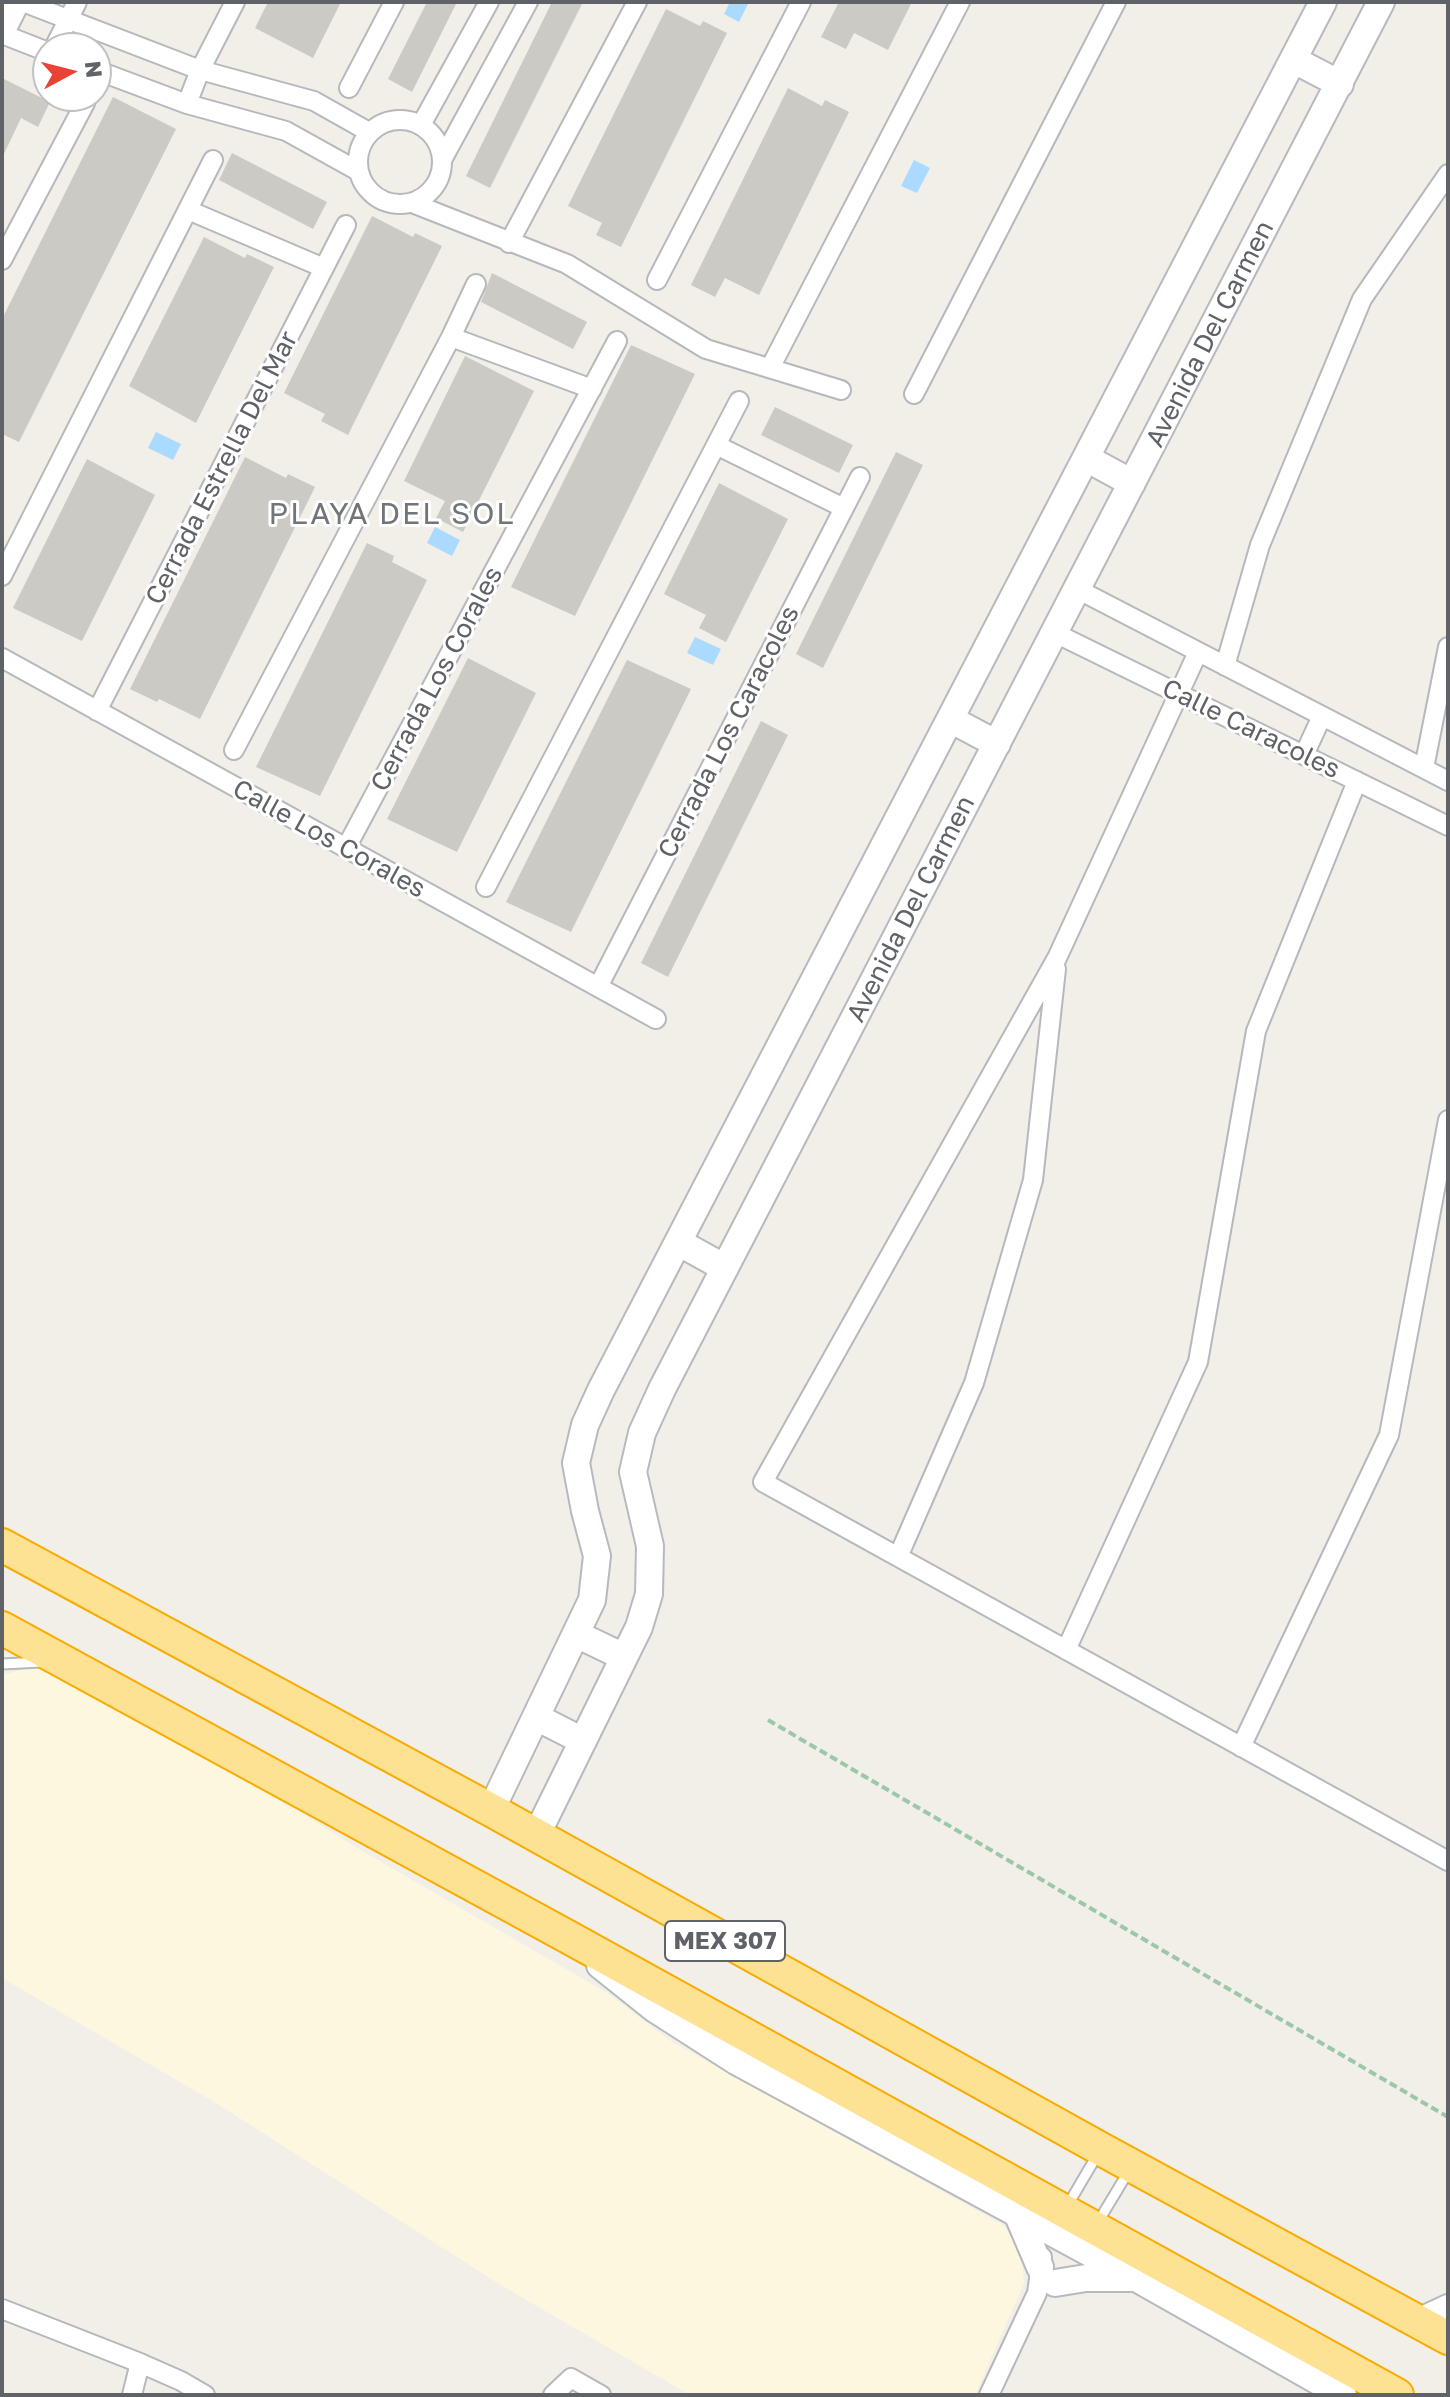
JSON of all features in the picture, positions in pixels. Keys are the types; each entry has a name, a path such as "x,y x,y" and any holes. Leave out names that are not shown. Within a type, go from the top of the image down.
{"highway":[{"name":"MEX 307","path":"2,1545 491,1810 1448,2338"},
{"name":"MEX 307","path":"2,1628 570,1938 1088,2239 1397,2395"}],"main road":[{"path":"2,32 16,2"},
{"name":"Avenida Del Carmen","path":"491,1810 592,1600 597,1556 576,1463 585,1425 601,1390 1323,2"},
{"name":"Avenida Del Carmen","path":"536,1836 639,1627 649,1594 650,1546 633,1472 642,1433 1381,2"},
{"path":"1294,60 1340,84"},
{"path":"1086,458 1132,483"},
{"path":"950,719 997,744"},
{"path":"678,1242 725,1268"},
{"path":"576,1634 624,1657"},
{"path":"536,1717 583,1741"},
{"path":"570,1938 626,1987 695,2037 1017,2213 1058,2222"},
{"path":"1017,2213 1044,2281 1107,2277 1138,2279"},
{"path":"1088,2239 1138,2279 1343,2395"},
{"path":"1418,2322 1448,2308"}],"street":[{"path":"23,2 200,70 314,101 369,132"},
{"path":"62,32 77,2"},
{"path":"187,104 200,70 235,2"},
{"path":"349,88 394,2"},
{"path":"421,125 489,2"},
{"path":"442,160 528,2"},
{"path":"509,243 637,2"},
{"path":"657,280 801,2"},
{"path":"770,368 960,2"},
{"path":"914,394 1116,2"},
{"path":"2,32 32,45"},
{"path":"112,76 187,104 286,131 358,171"},
{"path":"2,260 80,112"},
{"path":"412,203 425,196 441,174 440,146 421,125 394,119 369,132 361,144 358,171 373,195 385,202 412,203 567,264 706,349 841,390"},
{"path":"2,576 213,160"},
{"path":"1225,666 1260,545 1362,299 1448,174"},
{"path":"188,210 324,268"},
{"name":"Cerrada Estrella Del Mar","path":"97,711 346,225"},
{"path":"234,750 476,284"},
{"path":"451,337 592,389"},
{"name":"Cerrada Los Corales","path":"346,848 617,341"},
{"path":"486,887 739,401"},
{"path":"716,445 844,508"},
{"name":"Cerrada Los Caracoles","path":"598,987 860,477"},
{"name":"Calle Caracoles","path":"1077,589 1448,781"},
{"name":"Calle Caracoles","path":"1055,633 1448,826"},
{"path":"1424,768 1448,647"},
{"path":"1198,652 1057,958 763,1482 1447,1860"},
{"name":"Calle Los Corales","path":"2,658 656,1019"},
{"path":"1304,755 1322,716"},
{"path":"1066,1650 1198,1362 1256,1031 1357,781"},
{"path":"898,1557 974,1383 1033,1180 1057,958"},
{"path":"1241,1747 1389,1435 1448,1120"},
{"path":"1044,2281 1045,2244 1058,2222"},
{"path":"989,2395 1044,2281 1088,2239"},
{"path":"2,2309 140,2363 205,2395"},
{"path":"132,2395 140,2363"},
{"path":"553,2395 571,2378 601,2395"}],"lane":[{"path":"2,1664 59,1660"},
{"path":"1058,2222 1101,2149"},
{"path":"1088,2239 1132,2166"}],"path":[{"path":"768,1720 1448,2117"}],"shaded area":[{"path":"59,1660 357,1848 609,1994 672,2042 1003,2225 1021,2249 1024,2283 975,2395 690,2395 504,2287 216,2103 2,1978 2,1675"}],"water":[{"path":"730,2 749,2 739,22 724,14"},
{"path":"914,160 930,168 917,193 901,186"},
{"path":"156,432 181,444 173,460 148,448"},
{"path":"435,527 460,540 452,556 427,543"},
{"path":"695,637 721,649 713,665 687,653"}],"building":[{"path":"268,2 341,2 313,58 255,28"},
{"path":"427,2 457,2 412,92 388,79"},
{"path":"552,2 583,2 490,188 466,176"},
{"path":"839,2 912,2 888,50 854,33 846,49 821,37"},
{"path":"666,9 700,26 703,21 727,33 621,247 596,235 602,223 568,206"},
{"path":"2,78 32,93 32,112 45,112 38,127 21,118 2,158"},
{"path":"788,88 822,106 825,100 849,112 759,295 725,278 715,297 691,285"},
{"path":"112,99 176,129 19,442 2,434 2,319 106,112 112,112"},
{"path":"232,153 327,202 313,229 219,180"},
{"path":"372,216 413,237 415,233 442,246 348,435 321,421 325,414 284,393"},
{"path":"204,237 245,258 247,254 274,267 196,423 129,386"},
{"path":"492,273 587,322 573,349 481,302"},
{"path":"631,345 695,374 575,616 511,587"},
{"path":"465,356 534,391 463,532 436,518 445,501 404,481"},
{"path":"775,407 853,445 839,473 761,435"},
{"path":"896,452 923,465 823,668 796,654"},
{"path":"245,457 286,478 288,474 315,487 200,719 130,689"},
{"path":"87,459 155,495 82,641 13,608"},
{"path":"719,483 788,519 726,642 699,628 706,615 664,594"},
{"path":"367,543 394,556 392,562 427,580 320,796 256,767"},
{"path":"468,658 536,693 457,852 387,819"},
{"path":"627,660 691,689 571,932 506,902"},
{"path":"761,721 788,735 668,977 641,963"}],"district":[{"name":"PLAYA DEL SOL","path":"392,514"}]}
